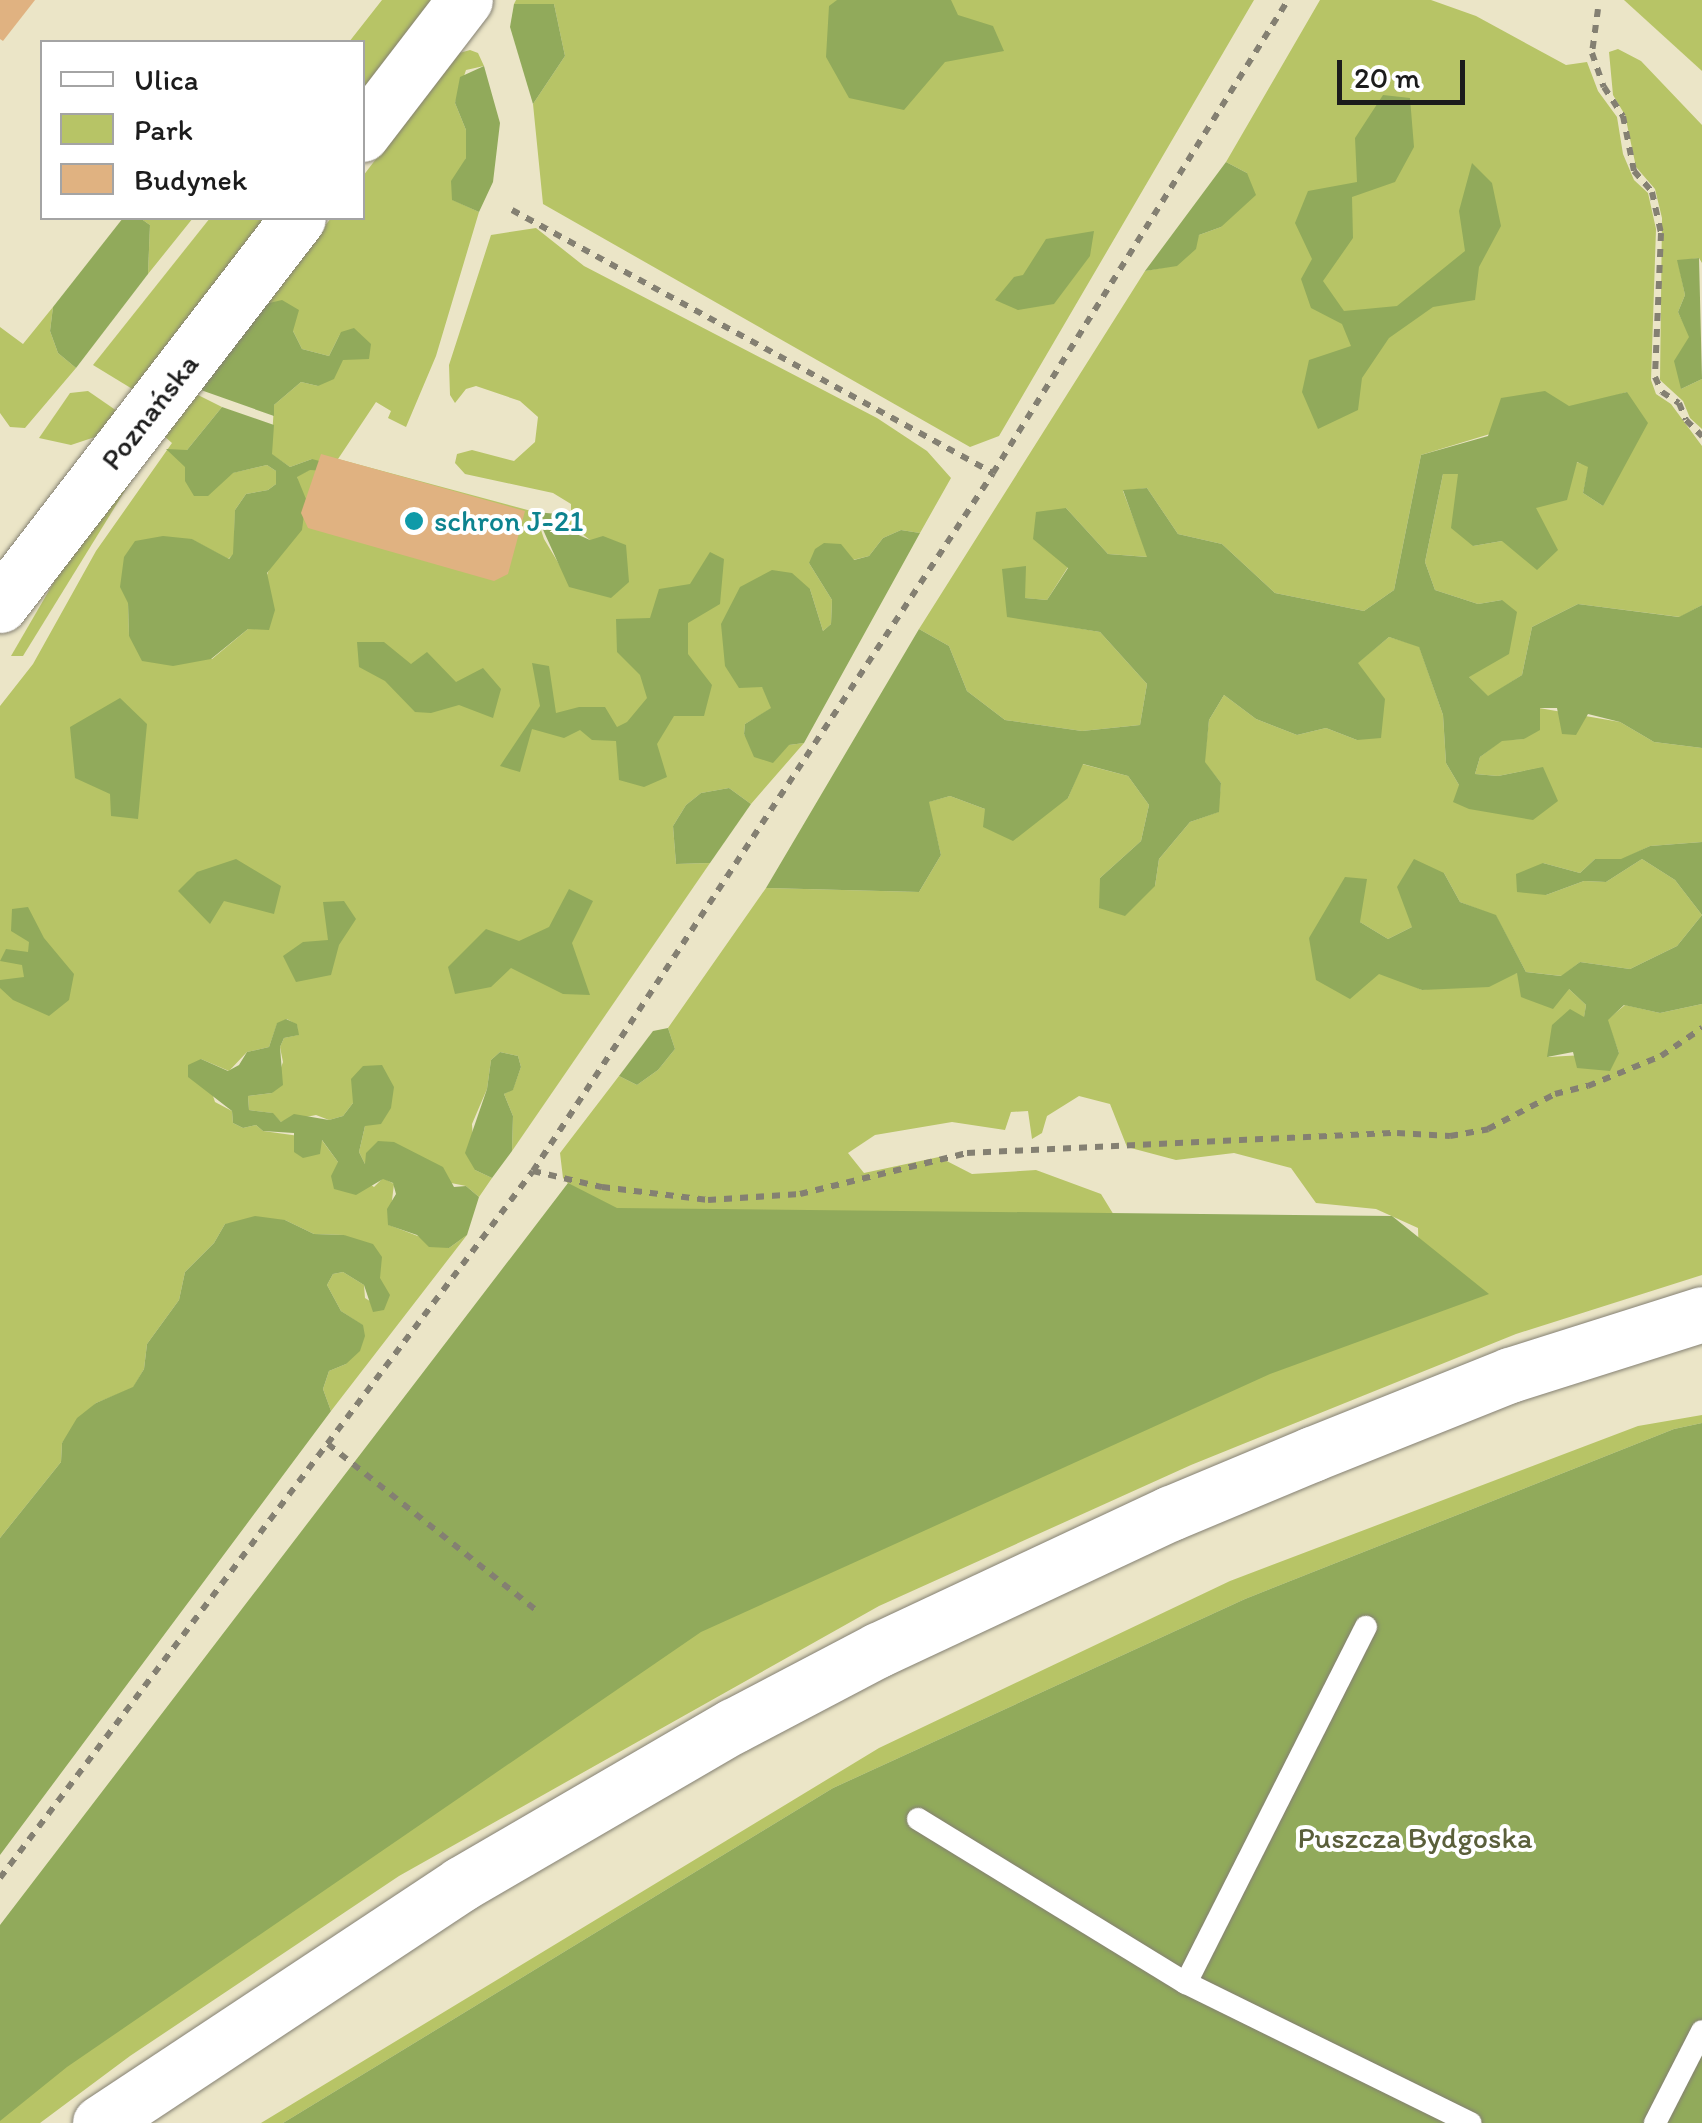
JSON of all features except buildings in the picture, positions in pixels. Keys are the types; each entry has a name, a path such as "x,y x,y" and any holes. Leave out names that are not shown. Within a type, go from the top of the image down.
{"main road":[{"path":"365,130 465,0"},
{"name":"Poznańska","path":"0,606 296,220"},
{"path":"100,2123 461,1884 733,1726 878,1650 1153,1521 1312,1454 1510,1375 1702,1314"}],"lane":[{"path":"1186,1983 1366,1627"},
{"path":"918,1819 1186,1983 1470,2123"},
{"path":"1656,2123 1702,2030"}],"path":[{"path":"0,1878 532,1171 993,474 1288,0"},
{"path":"1598,9 1592,53 1604,87 1623,116 1634,171 1652,192 1661,232 1655,377 1662,392 1680,403 1686,420 1702,436"},
{"path":"512,210 993,474"},
{"path":"532,1171 602,1187 708,1200 800,1194 968,1153 1397,1134 1450,1136 1488,1129 1555,1094 1588,1086 1660,1056 1702,1028"},
{"path":"328,1444 535,1609"}],"green space":[{"path":"382,0 434,0 365,90 365,40 351,40"},
{"path":"516,0 1254,0 999,436 970,447 543,204 533,104 565,56 554,4 514,4"},
{"path":"837,0 951,0 958,15 993,26 1004,51 945,62 904,110 849,98 826,57 829,6"},
{"path":"1320,0 1431,0 1476,16 1566,65 1587,62 1598,91 1617,117 1623,154 1634,180 1648,193 1656,229 1651,380 1656,394 1671,404 1702,446 1702,605 1680,617 1578,604 1532,627 1522,675 1488,697 1468,676 1502,600 1478,604 1435,590 1425,562 1443,474 1458,474 1473,546 1502,541 1576,462 1589,466 1583,493 1603,506 1627,392 1421,455 1394,590 1364,611 1275,593 1222,544 1178,534 1147,488 1123,491 1148,557 1108,554 1066,508 1068,567 1047,600 1024,598 1007,616 1100,632 1147,684 1140,725 1082,731 1005,720 967,691 949,646 919,629 1145,271 1177,265 1199,235 1221,227 1247,173 1226,162"},
{"path":"1624,0 1702,0 1702,71"},
{"path":"514,4 554,4 565,56 533,104 510,27"},
{"path":"1618,49 1641,61 1702,125 1702,263 1699,258 1678,261 1685,295 1678,312 1690,337 1681,389 1702,379 1702,429 1690,418 1683,401 1660,380 1662,218 1655,189 1636,167 1625,115 1613,95 1609,52"},
{"path":"470,50 478,53 484,66 466,70 455,103 466,130 466,158 453,200 479,212 436,356 406,427 388,418 391,411 376,402 338,459 535,512 544,539 565,574 590,540 555,525 558,514 571,516 571,504 553,493 465,474 455,463 457,454 472,450 514,461 535,442 538,417 520,401 476,386 466,389 455,403 450,395 449,365 491,235 536,228 584,266 877,418 927,451 951,478 920,533 901,530 883,538 869,556 809,563 832,600 831,624 823,631 810,589 762,686 772,708 745,724 744,735 789,745 804,743 751,804 729,788 701,793 686,805 673,826 676,864 710,863 512,1151 513,1116 504,1094 513,1089 521,1067 518,1056 500,1052 491,1060 487,1089 472,1124 475,1170 492,1178 479,1197 466,1186 366,1166 359,1152 365,1126 353,1103 343,1116 329,1120 316,1115 281,1122 272,1113 249,1110 248,1096 272,1093 283,1062 280,1047 284,1038 298,1035 297,1025 287,1019 277,1024 269,1047 247,1052 229,1071 201,1059 215,1102 232,1111 233,1123 243,1128 256,1125 263,1131 321,1139 338,1162 374,1187 383,1178 394,1184 389,1225 449,1248 467,1235 331,1411 323,1389 329,1371 346,1364 362,1325 341,1311 327,1285 333,1274 343,1272 364,1285 365,1298 384,1310 344,1235 314,1234 285,1220 225,1224 214,1243 185,1272 179,1300 147,1344 144,1369 133,1388 96,1403 62,1443 61,1462 0,1538 0,706 33,664 96,551 172,443 164,436 194,393 222,407 187,450 185,481 220,483 232,473 267,465 276,471 276,484 268,490 246,494 235,510 234,554 228,559 191,539 128,603 129,636 212,659 248,629 298,487 297,476 309,470 312,459 290,467 271,454 274,405 301,382 318,386 341,332 329,356 302,349 293,331 265,304 329,220 365,220 365,173 456,54"},
{"path":"484,66 500,123 493,182 479,212 452,200 451,181 466,158 466,130 455,103 460,77"},
{"path":"1383,95 1410,98 1414,147 1395,182 1352,197 1353,238 1323,281 1344,311 1397,306 1465,251 1459,211 1472,163 1492,183 1501,226 1479,267 1475,300 1433,307 1389,338 1362,378 1358,410 1318,429 1302,392 1309,360 1351,346 1342,324 1311,308 1301,279 1312,259 1295,223 1308,191 1357,182 1355,138"},
{"path":"1226,162 1247,173 1256,195 1221,227 1199,235 1196,249 1177,266 1145,271"},
{"path":"121,220 143,220 150,225 148,274 76,368 58,353 50,331 53,307"},
{"path":"143,220 191,220 148,274 150,225"},
{"path":"208,220 265,220 134,390 93,365"},
{"path":"1094,231 1090,256 1054,304 1018,310 995,300 1014,277 1023,275 1046,239"},
{"path":"1699,258 1702,379 1681,389 1674,361 1689,337 1678,312 1685,295 1677,260"},
{"path":"282,300 299,310 293,331 302,349 329,356 341,332 354,328 371,344 369,359 343,360 334,379 318,386 301,382 274,405 274,416 198,389 265,304"},
{"path":"53,307 50,331 58,353 76,368 25,428 10,427 0,413 0,327 23,344"},
{"path":"88,391 117,411 95,437 71,445 39,438 70,393"},
{"path":"1545,391 1569,406 1627,392 1648,423 1603,506 1583,493 1588,467 1577,462 1567,500 1536,508 1558,550 1537,570 1502,541 1473,546 1451,528 1458,474 1443,474 1425,562 1435,590 1478,604 1502,600 1517,612 1509,654 1469,677 1488,696 1522,675 1532,627 1578,604 1679,617 1702,605 1702,748 1654,742 1620,722 1588,714 1576,735 1562,734 1557,708 1540,708 1540,730 1524,739 1502,741 1480,757 1475,774 1498,776 1543,767 1558,801 1533,820 1469,809 1453,802 1459,785 1446,763 1443,715 1419,647 1389,637 1358,663 1385,699 1381,738 1357,740 1326,728 1297,735 1256,719 1224,695 1209,720 1205,762 1221,783 1219,812 1190,822 1159,859 1155,886 1125,916 1099,908 1100,878 1141,841 1149,805 1128,776 1083,764 1068,798 1013,841 983,827 985,809 950,796 929,802 941,855 919,892 766,888 919,629 949,646 967,691 1005,720 1082,731 1140,725 1147,684 1100,632 1007,617 1002,569 1026,566 1025,598 1047,600 1068,568 1033,539 1036,512 1066,508 1108,554 1147,557 1123,490 1147,488 1178,534 1222,544 1275,593 1364,611 1394,590 1421,455 1488,436 1501,398"},
{"path":"222,407 274,425 272,454 290,467 312,459 327,463 326,471 310,470 297,477 306,499 302,530 267,573 275,610 269,630 248,629 211,659 173,666 142,661 129,636 128,603 120,587 124,557 135,541 163,536 192,539 229,559 233,554 235,510 246,494 268,490 276,484 276,471 267,465 233,473 208,496 194,496 185,481 185,467 166,449 187,450"},
{"path":"155,442 23,656 11,656 76,544"},
{"path":"535,512 558,514 556,525 590,540 603,536 626,545 629,582 611,598 569,587"},
{"path":"901,530 920,533 804,743 789,745 773,763 754,757 744,734 745,724 771,708 762,687 739,688 725,666 721,624 740,587 772,570 792,573 810,589 823,631 831,624 832,600 809,563 815,549 824,543 841,544 854,560 869,556 883,538"},
{"path":"710,552 724,559 720,604 688,623 688,654 712,685 704,716 674,716 657,744 667,777 644,787 619,780 616,741 592,740 580,730 564,738 532,729 520,772 500,766 540,706 532,663 549,666 556,713 579,707 605,707 617,727 627,722 647,698 640,675 617,652 616,619 650,618 659,589 690,584"},
{"path":"1389,637 1419,646 1443,715 1446,763 1459,785 1543,767 1498,776 1475,774 1480,757 1502,740 1524,739 1539,708 1620,722 1654,742 1702,748 1702,842 1650,846 1621,860 1595,859 1580,873 1543,863 1546,895 1584,881 1606,882 1642,859 1675,880 1702,915 1677,946 1630,969 1580,962 1562,976 1526,972 1496,916 1460,902 1444,873 1412,927 1388,939 1360,922 1309,938 1422,990 1517,973 1569,989 1586,1005 1584,1018 1548,1057 1619,1053 1607,1020 1625,1005 1660,1013 1702,1004 1702,1275 1516,1334 1191,1465 879,1606 399,1876 130,2056 40,2123 0,2123 0,2105 523,1708 1419,1263 1418,1228 1376,1209 1316,1203 1291,1168 1234,1153 1176,1160 1127,1147 1110,1104 1079,1096 1047,1116 1042,1133 1032,1139 1028,1111 1011,1112 1005,1130 952,1122 875,1135 848,1153 864,1173 939,1157 972,1174 1036,1170 1101,1194 1120,1225 591,1208 563,1178 560,1153 619,1076 637,1085 658,1070 675,1049 668,1028 766,888 919,892 941,855 928,802 950,796 985,809 1068,798 1082,764 1128,776 1149,805 1141,841 1100,878 1155,886 1159,859 1190,822 1218,812 1221,783 1204,762 1209,720 1224,695 1256,719 1297,735 1326,728 1357,740 1357,663"},
{"path":"357,642 384,642 411,664 427,652 456,682 483,668 501,689 493,718 459,705 431,713 415,712 385,681 359,667"},
{"path":"120,698 147,724 138,819 111,816 110,794 75,778 70,727"},
{"path":"729,788 751,804 710,863 676,864 673,826 686,805 701,793"},
{"path":"1702,842 1702,915 1675,880 1642,859 1606,882 1584,881 1546,895 1517,892 1516,874 1543,863 1580,873 1595,859 1621,859 1650,846"},
{"path":"236,859 281,886 274,914 224,901 210,924 178,891 197,872"},
{"path":"1414,859 1444,873 1460,902 1496,915 1526,972 1561,976 1580,962 1630,969 1677,946 1702,915 1702,1004 1660,1013 1624,1005 1608,1020 1619,1053 1610,1071 1577,1068 1573,1052 1547,1057 1552,1025 1570,1009 1584,1017 1586,1005 1569,989 1553,1009 1521,997 1517,973 1489,987 1422,990 1379,974 1350,999 1316,980 1309,938 1345,877 1367,879 1360,922 1388,939 1412,927 1397,887"},
{"path":"569,889 593,901 572,943 590,995 563,994 511,968 491,987 455,994 448,967 486,929 519,941 549,927"},
{"path":"344,901 356,919 339,945 331,975 296,982 283,956 303,942 328,940 323,902"},
{"path":"28,907 44,938 74,974 69,1000 49,1016 13,1000 0,988 0,980 24,977 22,965 0,961 6,949 28,952 29,942 11,931 12,909"},
{"path":"286,1019 297,1024 299,1035 284,1038 280,1047 283,1085 272,1093 248,1096 249,1110 273,1113 281,1122 294,1114 329,1120 343,1116 353,1103 351,1079 363,1066 382,1065 394,1087 391,1108 381,1124 365,1126 359,1152 365,1164 366,1153 378,1141 394,1142 443,1167 454,1187 466,1186 479,1197 467,1235 449,1248 429,1247 417,1235 388,1225 387,1209 396,1194 393,1183 383,1179 356,1195 334,1189 331,1176 338,1162 322,1140 320,1154 303,1158 294,1152 294,1133 263,1131 256,1125 243,1128 233,1123 232,1111 188,1077 188,1065 201,1059 228,1071 239,1065 247,1052 269,1047 277,1023"},
{"path":"668,1028 675,1049 658,1070 637,1085 619,1076 653,1031"},
{"path":"500,1052 518,1056 521,1067 513,1090 504,1094 513,1116 512,1151 492,1178 475,1170 465,1153 487,1089 491,1060"},
{"path":"568,1183 617,1208 1392,1216 1489,1294 1270,1374 701,1632 67,2067 0,2121 0,1925"},
{"path":"255,1216 285,1220 314,1234 344,1235 373,1244 382,1257 380,1278 390,1295 384,1310 373,1312 364,1285 343,1272 333,1274 327,1285 341,1311 363,1325 365,1336 360,1351 346,1364 329,1371 323,1389 331,1411 0,1855 0,1538 61,1462 62,1443 77,1418 96,1403 133,1387 144,1369 147,1344 179,1300 185,1272 214,1243 225,1224"},
{"path":"1702,1415 1702,1423 1674,1429 1245,1599 833,1788 283,2123 261,2123 879,1748 1230,1581 1638,1426"},
{"name":"Puszcza Bydgoska","path":"1702,1423 1702,2123 283,2123 833,1788 1245,1599 1674,1429"}],"place":[{"name":"schron J-21","path":"414,521"}]}
